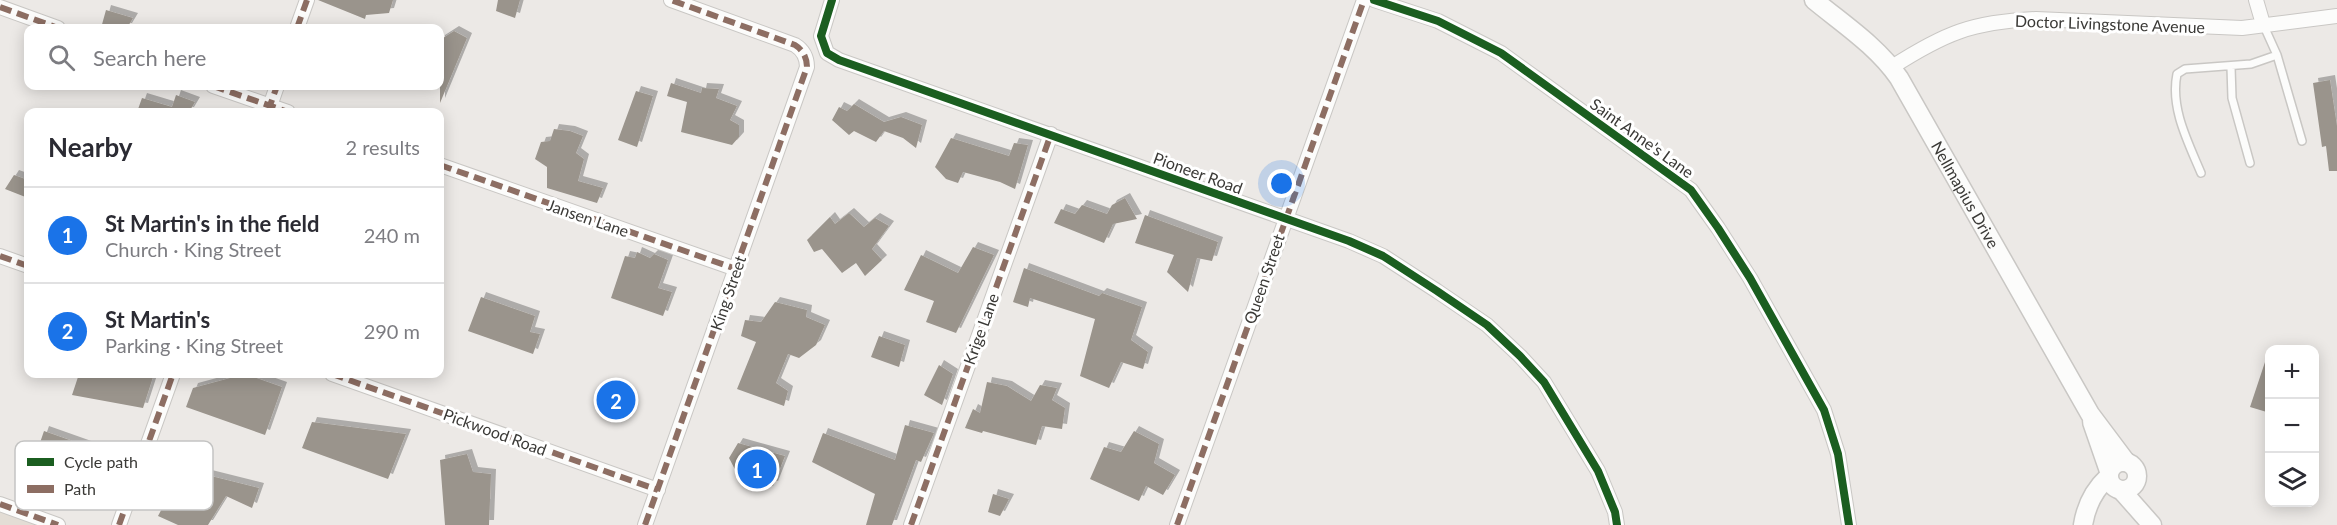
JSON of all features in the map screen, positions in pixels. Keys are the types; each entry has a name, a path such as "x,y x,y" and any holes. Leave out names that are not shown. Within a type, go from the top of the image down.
{"main road":[{"name":"Nellmapius Drive","path":"1814,0 1866,42 1892,67 2090,414 2126,462 2116,464 2118,483"},
{"name":"Nellmapius Drive","path":"2090,414 2092,426 2118,483 2148,511 2152,525"},
{"path":"2084,521 2118,483"}],"street":[{"path":"298,24 307,0"},
{"name":"King Street","path":"645,525 804,78 807,61 802,50 795,45 671,0"},
{"name":"Pioneer Road","path":"832,0 820,36 827,52 845,63 1333,235 1383,256 1475,317 1500,337 1544,382 1572,427 1606,490 1615,512 1617,525"},
{"name":"Queen Street","path":"1177,525 1364,0"},
{"name":"Saint Anne's Lane","path":"1374,0 1451,26 1501,53 1691,190 1712,218 1750,278 1824,410 1838,454 1849,525"},
{"path":"2256,0 2263,24"},
{"path":"0,7 47,24"},
{"name":"Doctor Livingstone Avenue","path":"1892,67 1929,43 1959,30 2018,20 2241,28 2337,16"},
{"path":"222,90 264,108"},
{"path":"270,108 276,90"},
{"name":"Krige Lane","path":"911,525 1051,134"},
{"name":"Jansen Lane","path":"444,166 736,269"},
{"path":"0,256 24,265"},
{"path":"149,441 172,378"},
{"name":"Pickwood Road","path":"343,378 658,490"},
{"path":"0,504 15,509"},
{"path":"17,510 58,525"},
{"path":"119,525 124,510"}],"lane":[{"path":"2263,24 2277,55 2302,141"},
{"path":"2200,173 2184,133 2174,96 2177,74 2185,69 2251,64 2277,55"},
{"path":"2230,67 2232,98 2250,163"}],"shaded area":[{"path":"0,510 42,525 0,525"}],"building":[{"path":"318,0 393,0 389,13 366,15 365,19"},
{"path":"498,0 520,0 515,18 496,11"},
{"path":"106,10 133,18 129,24 102,24"},
{"path":"454,31 467,38 440,103 440,90 444,90 444,37"},
{"path":"2330,80 2337,126 2337,171 2329,171 2326,146 2322,147 2313,83"},
{"path":"671,83 701,93 702,88 719,89 716,98 737,106 730,120 739,125 739,137 732,145 681,132 687,102 667,96"},
{"path":"636,91 653,96 637,147 618,140"},
{"path":"176,95 195,102 191,108 138,108 142,98 172,107"},
{"path":"854,104 884,122 901,117 922,125 916,148 903,138 884,131 876,142 854,131 849,135 832,120 839,107 847,111"},
{"path":"554,129 570,131 583,136 576,153 584,159 578,181 603,188 597,203 547,188 547,167 535,159 541,142 550,141"},
{"path":"951,138 1009,156 1014,143 1028,145 1015,189 1000,182 963,172 958,183 946,179 935,167"},
{"path":"14,175 24,179 24,196 5,189"},
{"path":"1125,198 1137,219 1113,224 1104,243 1054,223 1061,209 1075,214 1082,205 1107,214 1112,205"},
{"path":"849,213 864,227 875,218 889,226 872,249 882,260 865,276 856,263 842,273 822,249 814,252 807,240 830,217 835,224"},
{"path":"1145,215 1218,242 1212,261 1197,258 1188,292 1167,272 1174,255 1135,243"},
{"path":"973,247 994,255 956,333 926,322 934,301 904,290 921,255 958,273"},
{"path":"637,252 650,258 654,254 668,260 658,288 672,292 663,316 611,298 625,256 635,258"},
{"path":"1024,268 1099,296 1102,293 1142,307 1131,340 1148,352 1143,369 1121,362 1109,388 1080,376 1095,319 1030,298 1028,307 1013,302"},
{"path":"481,297 535,316 530,332 540,334 533,354 468,331"},
{"path":"775,302 807,310 806,317 825,325 816,345 799,358 788,354 776,383 788,391 784,406 737,389 756,342 741,336 745,320 761,322"},
{"path":"879,336 905,345 899,367 871,357"},
{"path":"2265,362 2265,412 2250,407"},
{"path":"939,365 953,374 942,405 924,395"},
{"path":"78,378 153,378 143,408 72,395"},
{"path":"230,378 256,378 282,387 265,435 186,407 193,388"},
{"path":"987,382 1007,386 1031,401 1040,385 1057,388 1052,400 1065,408 1062,429 1042,426 1036,445 965,428 973,409 980,413"},
{"path":"312,422 406,434 388,479 302,448"},
{"path":"905,425 934,433 921,462 916,460 892,525 866,525 875,494 812,462 823,433 895,460"},
{"path":"44,431 72,441 41,441"},
{"path":"1134,431 1159,444 1154,463 1175,475 1163,495 1146,486 1139,501 1090,479 1104,447 1121,452"},
{"path":"738,443 785,456 773,486 740,479 729,458"},
{"path":"467,454 473,472 491,474 489,525 445,525 440,460"},
{"path":"213,476 259,488 252,508 226,496 208,525 178,525 158,516 161,510 213,510"},
{"path":"993,494 1009,499 1000,516 988,512"}],"marked path":[{"path":"298,24 307,0"},
{"path":"645,525 807,67 804,54 795,45 671,0"},
{"path":"1177,525 1364,0"},
{"path":"0,7 47,24"},
{"path":"225,90 276,108"},
{"path":"269,108 276,90"},
{"path":"911,525 1051,134"},
{"path":"444,166 736,269"},
{"path":"0,256 24,265"},
{"path":"149,441 172,378"},
{"path":"343,378 658,490"},
{"path":"0,504 15,509"},
{"path":"17,510 58,525"},
{"path":"119,525 124,510"}],"cycle path":[{"path":"832,0 821,36 827,53 839,60 1349,241 1383,256 1437,291 1487,325 1544,382 1598,471 1615,512 1617,525"},
{"path":"1374,0 1438,21 1501,53 1691,190 1750,278 1824,410 1838,454 1849,525"}],"place":[{"name":"St Martin's","path":"616,400"},
{"name":"St Martin's in the field","path":"757,469"}]}
